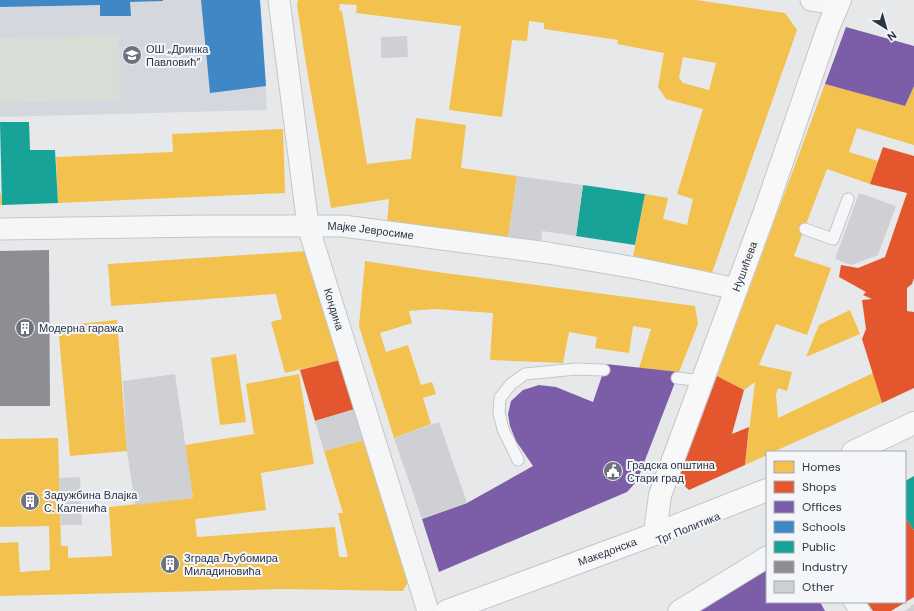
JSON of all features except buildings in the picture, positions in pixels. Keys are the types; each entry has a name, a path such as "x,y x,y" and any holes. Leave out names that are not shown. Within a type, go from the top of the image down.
{"street":[{"name":"Кондина","path":"279,0 308,226 428,611"},
{"path":"811,0 839,2"},
{"name":"Нушићева","path":"655,534 660,495 737,289 769,216 828,28 839,2"},
{"name":"Мајке Јевросиме","path":"0,229 343,226 548,253 636,268 737,289"},
{"path":"855,451 914,424"},
{"name":"Македонска","path":"447,611 655,534 766,490"},
{"name":"Трг Политика","path":"475,611 766,497"},
{"path":"679,611 766,558"}],"lane":[{"path":"804,229 833,239 848,199"},
{"path":"518,460 503,429 499,413 500,398 511,384 525,374 576,369 604,370"},
{"path":"677,378 703,381"},
{"path":"860,603 866,611"}],"shaded area":[{"name":"ОШ „Дринка Павловић”","path":"0,0 260,0 267,110 0,117"},
{"path":"119,35 120,100 0,103 0,38"}],"place":[{"name":"ОШ „Дринка Павловић”","path":"132,55"},
{"name":"Модерна гаража","path":"25,328"},
{"name":"Градска општина Стари град","path":"613,471"},
{"name":"Задужбина Влајка С. Каленића","path":"30,501"},
{"name":"Зграда Љубомира Миладиновића","path":"170,564"}]}
